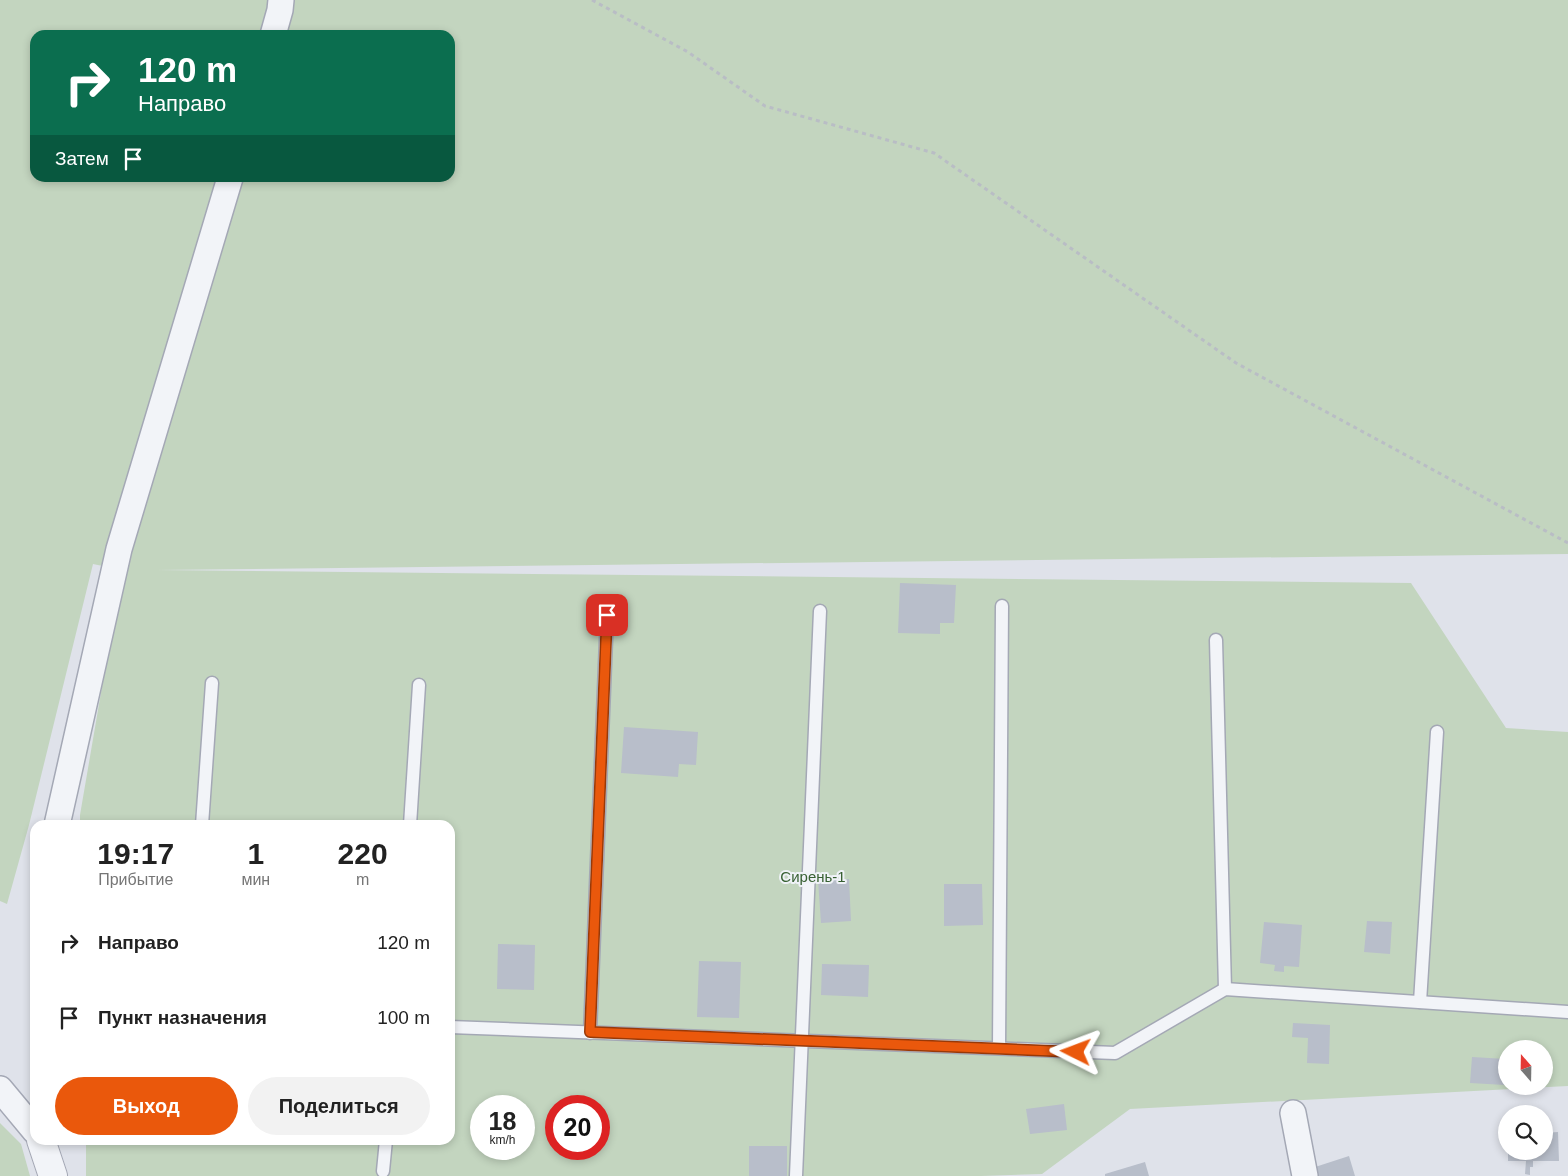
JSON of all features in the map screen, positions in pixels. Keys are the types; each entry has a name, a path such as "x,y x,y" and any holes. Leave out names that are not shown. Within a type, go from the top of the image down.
{"street":[{"path":"274,30 281,0"},
{"path":"58,820 119,549 229,182"},
{"path":"0,1090 30,1125"},
{"path":"1293,1113 1305,1176"},
{"path":"43,1145 53,1176"}],"lane":[{"path":"999,1048 1002,606"},
{"path":"796,1176 820,611"},
{"path":"590,1032 607,615"},
{"path":"1216,640 1225,988"},
{"path":"202,820 212,683"},
{"path":"410,820 419,685"},
{"path":"1420,1002 1437,732"},
{"path":"455,1027 1115,1053 1225,988 1568,1012"},
{"path":"383,1171 386,1145"}],"path":[{"path":"592,0 688,52 765,106 934,153 1236,363 1568,543"}],"green space":[{"name":"Сирень-1","path":"0,0 1568,0 1568,554 157,570 1411,583 1506,728 1568,732 1568,1086 1553,1087 1553,1040 1498,1040 1498,1090 1130,1109 1042,1174 981,1176 86,1176 86,1145 455,1145 455,820 80,820 122,570 93,564 29,825 7,904 0,901"},
{"path":"0,1123 21,1144 30,1176 0,1176"}],"building":[{"path":"900,583 956,585 954,623 940,623 940,634 898,633"},
{"path":"624,727 698,732 696,765 679,764 678,777 621,773"},
{"path":"849,879 851,921 821,923 818,880"},
{"path":"944,884 982,884 983,925 944,926"},
{"path":"1367,921 1392,922 1390,954 1364,952"},
{"path":"1264,922 1302,925 1299,967 1284,966 1284,972 1274,971 1275,965 1260,963"},
{"path":"498,944 535,945 534,990 497,989"},
{"path":"699,961 741,962 739,1018 697,1017"},
{"path":"822,964 869,965 868,997 821,995"},
{"path":"1293,1023 1330,1025 1329,1064 1307,1063 1308,1038 1292,1037"},
{"path":"1472,1057 1498,1059 1498,1085 1470,1083"},
{"path":"1064,1104 1067,1130 1030,1134 1026,1109"},
{"path":"1553,1132 1558,1132 1559,1161 1533,1161 1533,1167 1530,1167 1530,1175 1525,1174 1526,1161 1508,1161 1553,1160"},
{"path":"749,1146 787,1146 787,1176 749,1176"},
{"path":"1349,1156 1355,1176 1312,1176 1309,1169"},
{"path":"1145,1162 1149,1176 1105,1176 1105,1174"}],"route":[{"path":"607,615 590,1032 1076,1052"}]}
